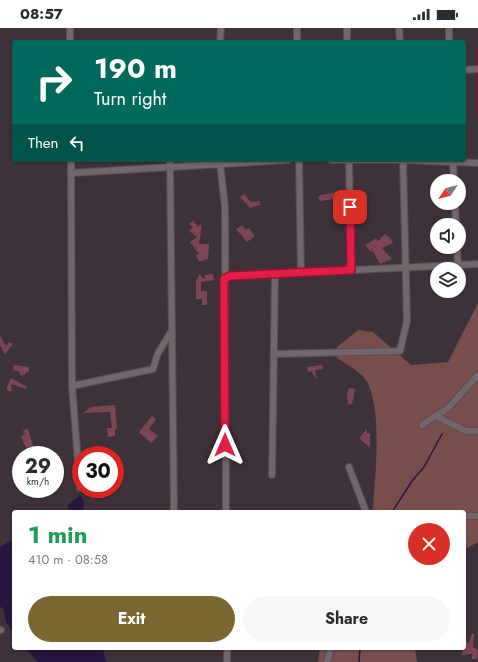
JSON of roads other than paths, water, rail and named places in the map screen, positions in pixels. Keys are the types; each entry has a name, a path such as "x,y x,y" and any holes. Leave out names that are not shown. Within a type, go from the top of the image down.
{"street":[{"path":"70,28 70,40"},
{"path":"220,40 221,28"},
{"path":"297,28 297,40"},
{"path":"347,28 347,40"},
{"path":"399,28 400,40"},
{"path":"449,28 449,40"},
{"path":"466,70 478,69"},
{"path":"71,162 72,386 77,446"},
{"path":"71,173 170,163 220,164 254,162"},
{"path":"299,162 301,273"},
{"path":"349,162 351,270"},
{"path":"274,354 400,351 407,321 403,162"},
{"path":"454,174 453,162 478,163"},
{"path":"170,163 174,510"},
{"path":"220,164 225,207 224,279 226,510"},
{"path":"466,265 478,264"},
{"path":"224,279 230,276 430,267"},
{"path":"272,475 275,274"},
{"path":"72,386 153,369 158,353 171,332"},
{"path":"422,425 448,408 478,375"},
{"path":"436,416 466,431 478,431"},
{"path":"348,467 365,510"},
{"path":"466,516 478,516"},
{"path":"227,650 227,662"},
{"path":"326,662 330,650"}],"waterway":[{"path":"393,510 412,481 424,467 442,434"},
{"path":"359,662 360,650"}]}
